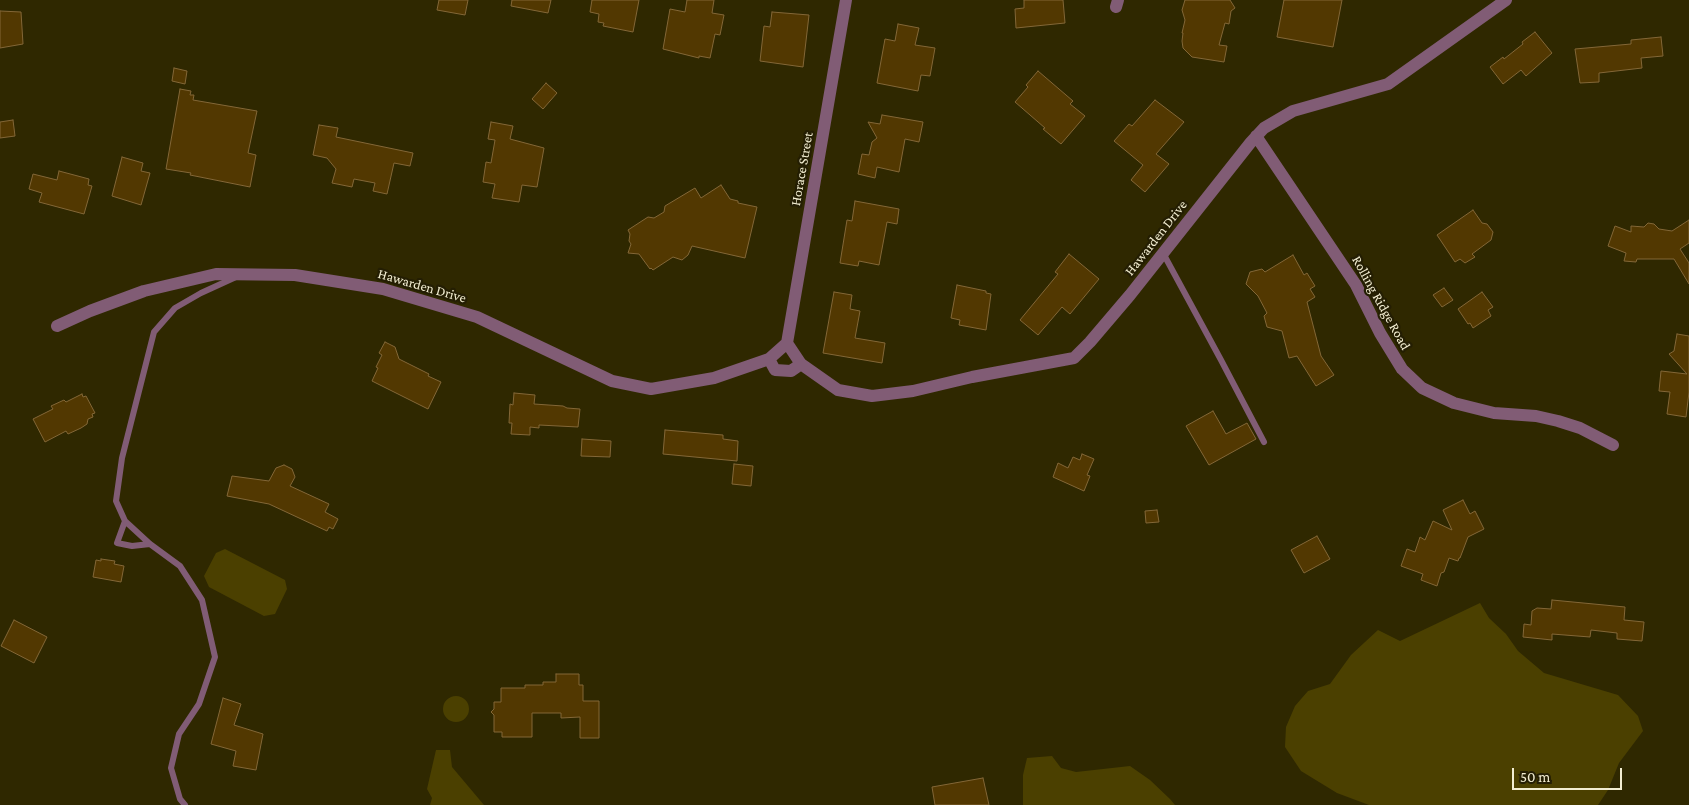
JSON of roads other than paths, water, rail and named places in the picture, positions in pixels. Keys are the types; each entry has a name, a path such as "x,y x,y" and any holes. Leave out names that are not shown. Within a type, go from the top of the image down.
{"street":[{"name":"Horace Street","path":"787,343 846,0"},
{"name":"Hawarden Drive","path":"57,326 90,311 144,291 216,274 295,275 383,288 477,317 612,382 651,389 714,378 768,359 787,343 800,364 838,390 872,396 913,391 972,377 1074,358 1090,342 1264,128 1293,111 1388,84 1506,0"},
{"name":"Rolling Ridge Road","path":"1256,136 1356,285 1380,333 1402,369 1422,388 1454,403 1494,413 1536,416 1565,423 1580,428 1613,445"},
{"path":"768,359 775,370 791,371 800,364"}],"lane":[{"path":"1163,253 1264,442"},
{"path":"185,805 180,799 171,768 179,734 199,704 215,657 202,600 180,566 150,544 125,521 116,501 122,458 154,332 176,308 201,293 242,275"},
{"path":"125,521 117,543 132,546 150,544"}]}
